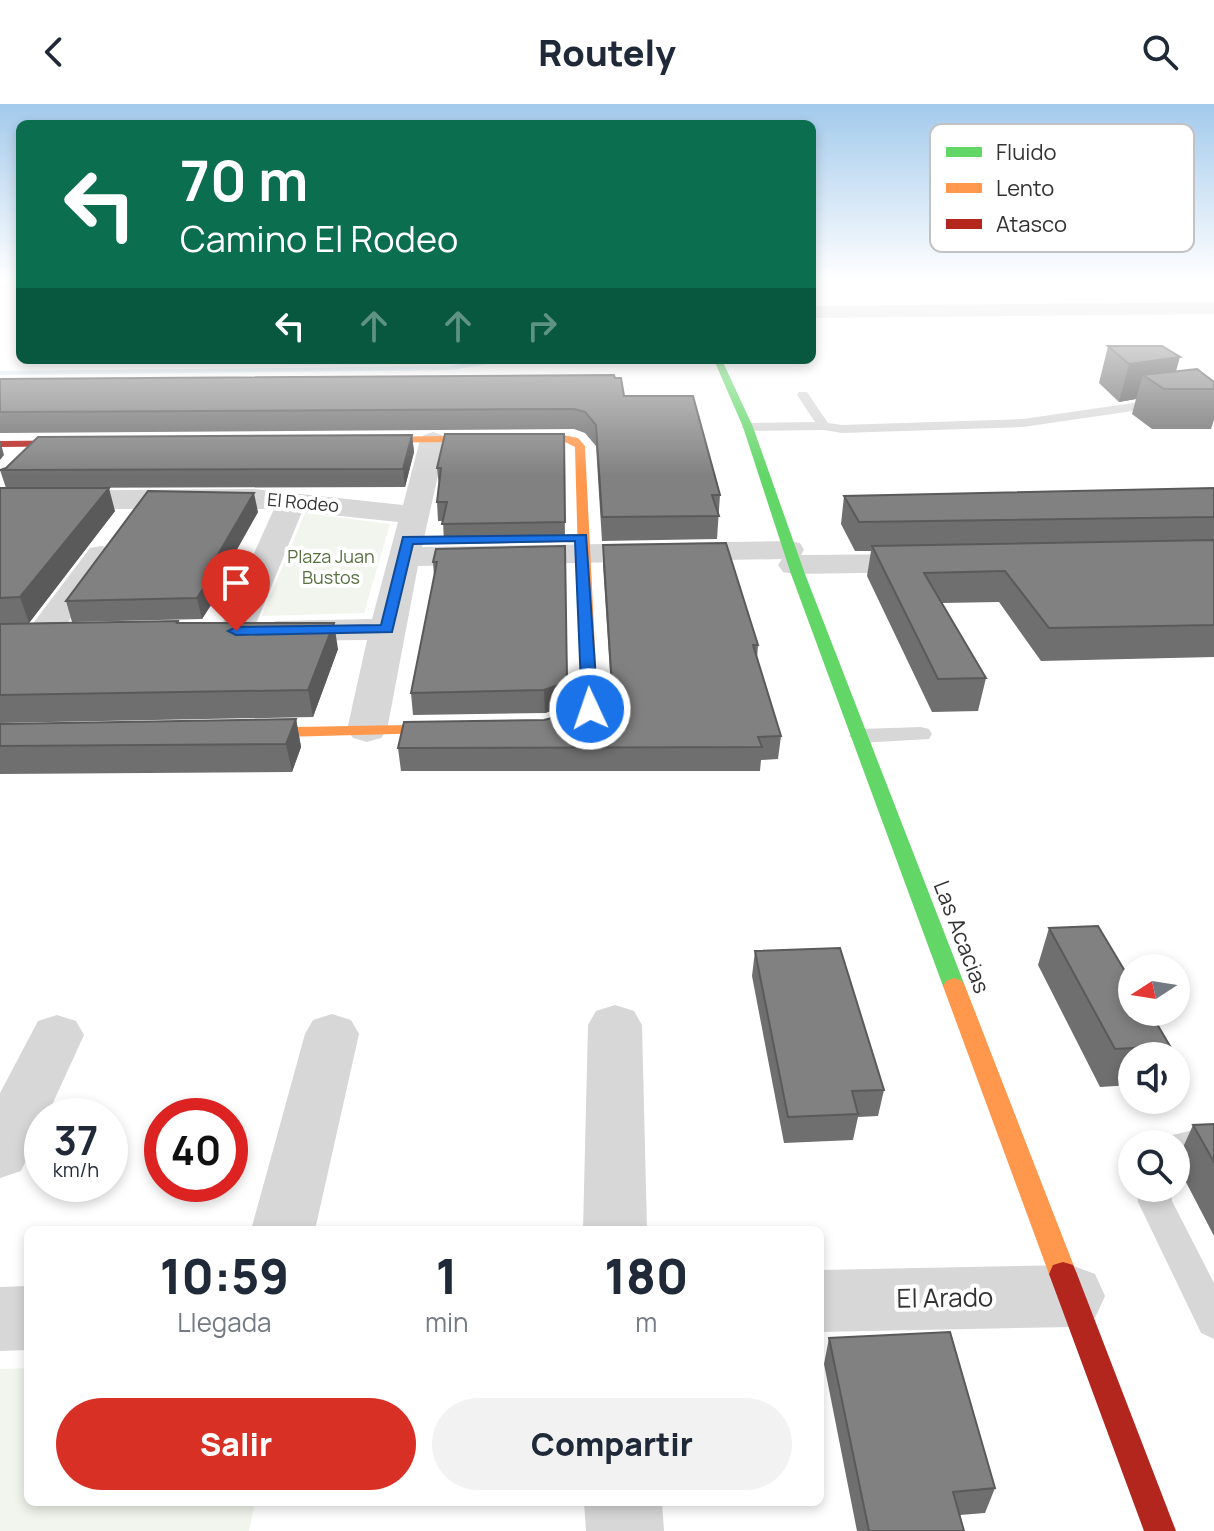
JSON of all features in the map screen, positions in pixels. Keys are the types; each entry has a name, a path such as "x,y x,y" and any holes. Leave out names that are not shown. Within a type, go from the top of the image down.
{"street":[{"name":"Las Acacias","path":"720,364 748,427 789,549 1160,1531"},
{"path":"367,730 387,629 433,440"},
{"path":"338,441 574,440 580,446 590,709 584,716 561,726 515,728"},
{"path":"0,444 116,442"},
{"path":"9,469 37,443"},
{"name":"El Rodeo","path":"0,500 127,519 292,501 408,537 582,546 789,549 963,562"},
{"path":"292,501 220,631 387,629"},
{"path":"85,635 27,637 127,519"},
{"path":"223,733 485,729"},
{"path":"615,1025 615,1226"},
{"path":"284,1226 332,1034"},
{"path":"0,1153 57,1035"},
{"name":"El Arado","path":"824,1301 1071,1296"},
{"path":"0,1319 24,1318"},
{"path":"623,1506 625,1531"}],"lane":[{"path":"803,395 824,426"},
{"path":"748,427 824,426 842,429 1023,423 1174,401 1214,400"},
{"path":"860,736 921,734"},
{"path":"1190,1142 1214,1138"},
{"path":"1155,1202 1214,1321"}],"green space":[{"name":"Plaza Juan Bustos","path":"305,513 390,524 364,613 262,616"},
{"path":"24,1368 24,1506 254,1506 249,1531 0,1531 0,1369"}],"building":[{"path":"1108,346 1162,346 1180,357 1129,364"},
{"path":"1197,369 1214,382 1214,389 1164,389 1143,375"},
{"path":"614,375 621,378 624,396 693,396 720,495 712,495 719,516 602,517 596,425 585,412 574,409 0,412 0,379"},
{"path":"445,434 564,434 565,522 442,524 447,502 437,502 441,468 437,468"},
{"path":"412,435 403,469 0,470 6,468 38,437"},
{"path":"0,488 109,488 20,597 0,598"},
{"path":"1214,488 1214,517 859,522 844,496"},
{"path":"148,491 254,493 209,570 215,570 197,598 66,601"},
{"path":"1214,540 1214,625 1049,628 1005,571 924,573 986,678 938,679 872,546"},
{"path":"726,543 758,645 753,645 781,736 758,737 762,747 398,748 404,722 544,720 593,707 612,686 603,545"},
{"path":"565,546 567,682 544,690 411,693 437,562 433,562 436,549"},
{"path":"178,621 334,623 308,690 0,695 0,624"},
{"path":"296,719 286,744 0,746 0,724"},
{"path":"1098,926 1118,960 1118,1026 1158,1026 1168,1042 1118,1042 1118,1049 1115,1049 1049,928"},
{"path":"840,948 884,1090 852,1091 858,1114 788,1117 755,951"},
{"path":"1214,1124 1214,1162 1193,1125"},
{"path":"950,1332 995,1488 953,1492 964,1531 869,1531 829,1338"}],"waterway":[{"path":"0,373 451,368 481,364"}],"traffic: fast":[{"path":"720,364 748,427 798,574 954,986"}],"traffic: slow":[{"path":"354,440 563,438 574,440 580,446 590,709 572,722 536,728"},
{"path":"240,733 463,729"},
{"path":"954,986 1063,1274"}],"traffic: jam":[{"path":"0,444 94,443"},
{"path":"1063,1274 1160,1531"}],"route":[{"path":"236,631 387,629 407,540 581,537 590,709"}]}
